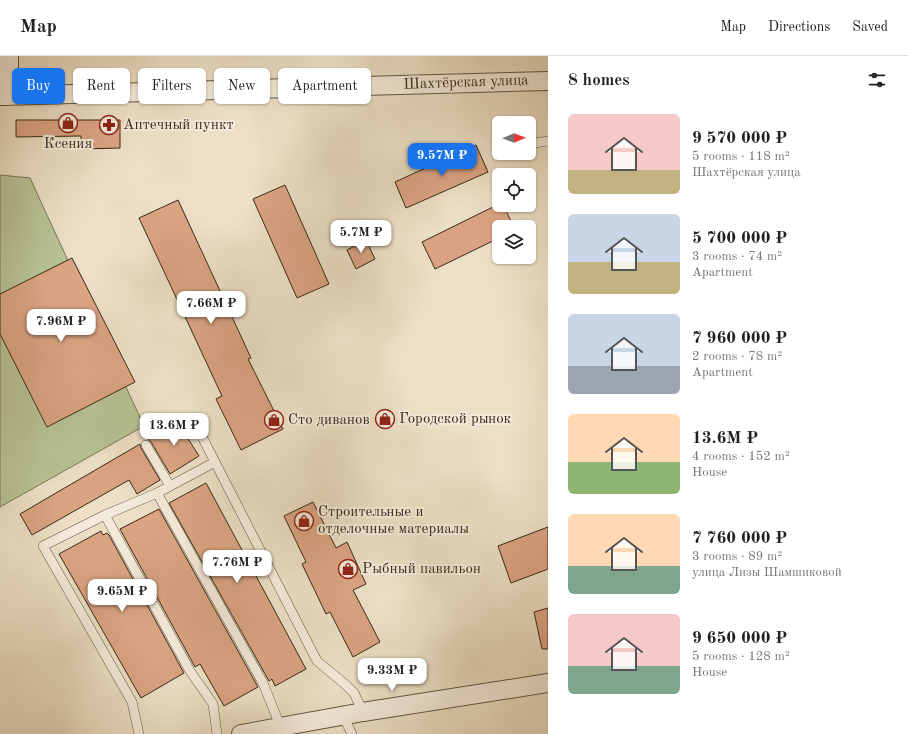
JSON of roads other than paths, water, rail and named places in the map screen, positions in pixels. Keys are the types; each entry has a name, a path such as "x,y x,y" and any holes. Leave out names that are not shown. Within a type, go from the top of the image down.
{"street":[{"path":"5,96 8,56"},
{"name":"Шахтёрская улица","path":"5,96 548,81"},
{"path":"241,734 283,730 363,712 548,683"}],"lane":[{"path":"536,143 548,141"},
{"path":"194,421 317,661 354,693 363,712"},
{"path":"146,445 170,486"},
{"path":"139,734 132,702 43,546 105,515 157,493 215,462"},
{"path":"157,493 263,683 283,730"},
{"path":"105,515 190,671 213,704 217,734"},
{"path":"343,716 352,734"}],"place":[{"name":"Ксения","path":"68,123"},
{"name":"Аптечный пункт","path":"109,125"},
{"name":"Городской рынок","path":"385,419"},
{"name":"Сто диванов","path":"274,420"},
{"name":"Строительные и отделочные материалы","path":"304,521"},
{"name":"Рыбный павильон","path":"348,569"}]}
